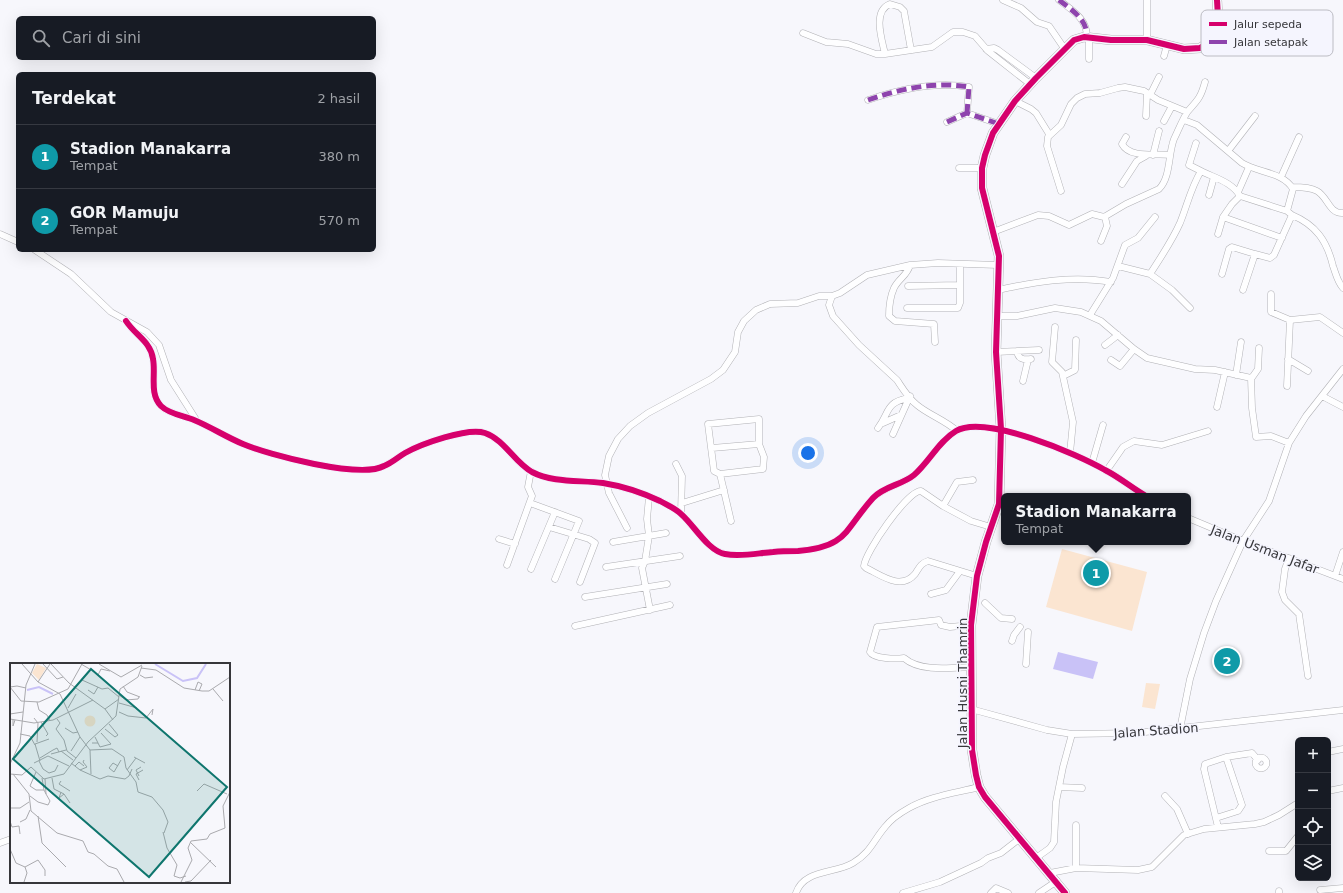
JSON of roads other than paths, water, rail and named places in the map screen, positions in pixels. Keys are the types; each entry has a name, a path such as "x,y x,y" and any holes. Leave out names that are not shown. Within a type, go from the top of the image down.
{"street":[{"path":"1003,0 1021,8 1041,24 1049,26 1064,48"},
{"path":"1059,0 1083,20 1087,29 1089,59"},
{"path":"1147,0 1147,40"},
{"name":"Jalan Husni Thamrin","path":"1217,0 1217,10"},
{"path":"885,54 880,19 883,9 890,4 904,10 911,50"},
{"path":"803,33 826,42 848,44 876,54 885,54 932,47 938,45 953,32 958,31 975,36 986,49 994,48 998,50 1033,81"},
{"name":"Jalan Husni Thamrin","path":"1065,893 1050,873 1019,839 985,797 979,787 972,750 971,625 977,576 999,504 1001,429 996,352 998,248 982,188 982,168 993,133 1015,101 1064,48 1074,40 1088,37 1111,40 1147,40 1190,49 1201,47"},
{"path":"1164,56 1167,45"},
{"path":"1146,116 1149,94 1159,77"},
{"path":"993,232 1038,215 1049,216 1069,225 1092,214 1105,217 1126,204 1160,189 1163,186 1174,139 1187,112 1197,103 1205,82"},
{"path":"868,100 891,92 906,89 957,85 969,87 967,113"},
{"path":"1049,134 1058,128 1071,104 1080,96 1125,87 1149,94 1187,112"},
{"path":"1015,101 1031,109 1049,134 1047,146 1061,191"},
{"path":"1164,121 1172,106"},
{"path":"947,122 967,113 999,124"},
{"path":"1228,151 1255,116"},
{"path":"1184,120 1197,125 1249,167 1281,177 1292,187 1294,193 1290,213 1282,238 1272,258 1232,247 1229,249 1222,274"},
{"path":"1153,155 1159,131"},
{"path":"1126,137 1122,144 1124,147 1146,156"},
{"path":"1281,177 1299,137"},
{"path":"1196,143 1188,165 1214,177 1239,194 1290,213 1309,224 1323,239 1329,250 1337,280 1343,288"},
{"path":"1122,184 1137,161 1146,156 1170,154"},
{"path":"1218,234 1223,217 1239,194 1249,167"},
{"path":"959,168 982,168"},
{"path":"1150,274 1167,248 1179,224 1196,179 1201,171"},
{"path":"1209,195 1214,177"},
{"path":"1292,187 1316,191 1333,210 1338,213 1343,213"},
{"path":"1101,241 1107,226 1105,217"},
{"path":"1090,315 1111,282 1125,245 1140,236 1155,217"},
{"path":"1223,217 1282,238"},
{"path":"0,234 16,241"},
{"path":"38,252 70,274 111,312 147,332 159,345 171,380 197,421"},
{"path":"1243,290 1255,254"},
{"path":"627,528 613,503 606,483 606,469 609,456 622,433 648,413 711,380 723,370 735,352 738,332 744,321 752,313 770,304 798,302 819,296 832,296 840,293 868,275 922,262 998,265"},
{"path":"907,308 958,308 960,303 960,264"},
{"path":"910,265 906,276 894,288 889,305 889,316 895,321 934,324 935,342"},
{"path":"1118,266 1150,274 1172,290 1190,308"},
{"path":"998,290 1067,279 1095,279 1111,282"},
{"path":"908,286 960,285"},
{"path":"1271,294 1271,312 1290,320 1320,317 1343,333"},
{"path":"832,296 830,310 836,320 859,345 893,376 902,390 916,404 947,422 957,431"},
{"path":"997,316 1017,316 1055,308 1090,315 1101,321 1134,349 1152,359 1195,369 1225,372 1251,379"},
{"path":"1287,386 1290,320"},
{"path":"126,321 131,329 148,343 153,358 154,392 159,405 169,411 197,421 245,446 298,461 362,469 379,468 412,449 464,431 477,431 494,438 531,471 547,477 606,483 650,496 681,513 701,536 719,552 724,554 799,551 821,548 836,541 845,534 876,495 892,485 906,481 918,471 957,431 972,427 1001,429 1070,453 1107,470 1142,493"},
{"path":"1055,327 1052,362 1060,369 1063,376 1074,422 1070,453"},
{"path":"1105,345 1118,335"},
{"path":"1063,376 1075,370 1076,340"},
{"path":"1236,375 1241,342"},
{"path":"1259,348 1258,368 1251,379 1252,408 1256,437 1271,436 1289,442"},
{"path":"1111,360 1120,366 1134,349"},
{"path":"996,352 1039,350"},
{"path":"1017,351 1019,357 1029,359 1023,381"},
{"path":"1288,359 1308,371"},
{"path":"1180,729 1190,679 1204,633 1243,541 1269,501 1289,442 1306,416 1343,369"},
{"path":"1217,407 1225,372"},
{"path":"1322,396 1343,407"},
{"path":"892,434 909,397"},
{"path":"901,415 880,426 886,412 892,404 909,397"},
{"path":"759,419 760,444 764,457 763,469 720,474 714,471 708,424 759,419"},
{"path":"1092,463 1103,424"},
{"path":"1107,470 1123,447 1134,441 1162,445 1208,431"},
{"path":"712,448 760,444"},
{"path":"676,464 682,476 681,513"},
{"path":"507,565 532,496 528,487 531,471"},
{"path":"720,474 731,521"},
{"path":"943,506 957,482 973,480"},
{"path":"682,503 724,490"},
{"path":"977,576 928,560 921,564 908,580 903,582 895,582 864,566 870,552 890,521 914,492 921,491 943,506 971,521 991,527"},
{"path":"650,496 647,519 649,536 645,561 642,568 650,610"},
{"path":"530,503 579,521 555,579"},
{"path":"531,569 555,512"},
{"name":"Jalan Usman Jafar","path":"1191,519 1243,541 1343,579"},
{"path":"549,527 573,534 595,543 580,582"},
{"path":"613,542 666,533"},
{"path":"499,539 515,544"},
{"path":"1335,576 1343,552"},
{"path":"606,567 680,556"},
{"path":"1289,558 1284,574 1282,592 1285,600 1297,611 1300,618 1308,676"},
{"path":"931,594 946,590 960,571"},
{"path":"585,597 667,584"},
{"path":"985,603 1001,618 1012,619"},
{"path":"575,626 670,605"},
{"path":"971,625 950,627 941,626 939,620 877,627 870,652 875,656 895,660 904,658 913,664 930,667 971,667"},
{"path":"1012,641 1014,635 1020,627"},
{"path":"1026,664 1028,632"},
{"name":"Jalan Stadion","path":"971,709 1047,730 1072,734 1136,733 1343,710"},
{"path":"1036,858 1050,848 1054,842 1056,802 1072,734"},
{"path":"1331,751 1343,749"},
{"path":"1218,827 1204,767 1207,763 1226,757 1252,753 1258,760"},
{"path":"1216,818 1238,811 1242,805 1226,757"},
{"path":"796,893 799,885 811,876 844,867 859,859 871,849 890,821 910,807 979,787"},
{"path":"1059,787 1082,788"},
{"path":"1331,790 1343,788"},
{"path":"1165,796 1178,809 1188,834"},
{"path":"1050,873 1076,868 1138,870 1152,867 1163,858 1178,840 1188,834 1218,827 1264,822 1295,805"},
{"path":"1076,825 1076,868"},
{"path":"0,843 10,839"},
{"path":"903,893 940,882 981,863 988,858 1001,853 1019,839"},
{"path":"1269,851 1286,851 1295,840"},
{"path":"1039,893 1057,882"},
{"path":"991,893 998,888 1008,893"},
{"path":"1320,890 1343,888"}],"place":[{"name":"Stadion Manakarra","path":"1096,573"},
{"name":"GOR Mamuju","path":"1227,661"}]}
